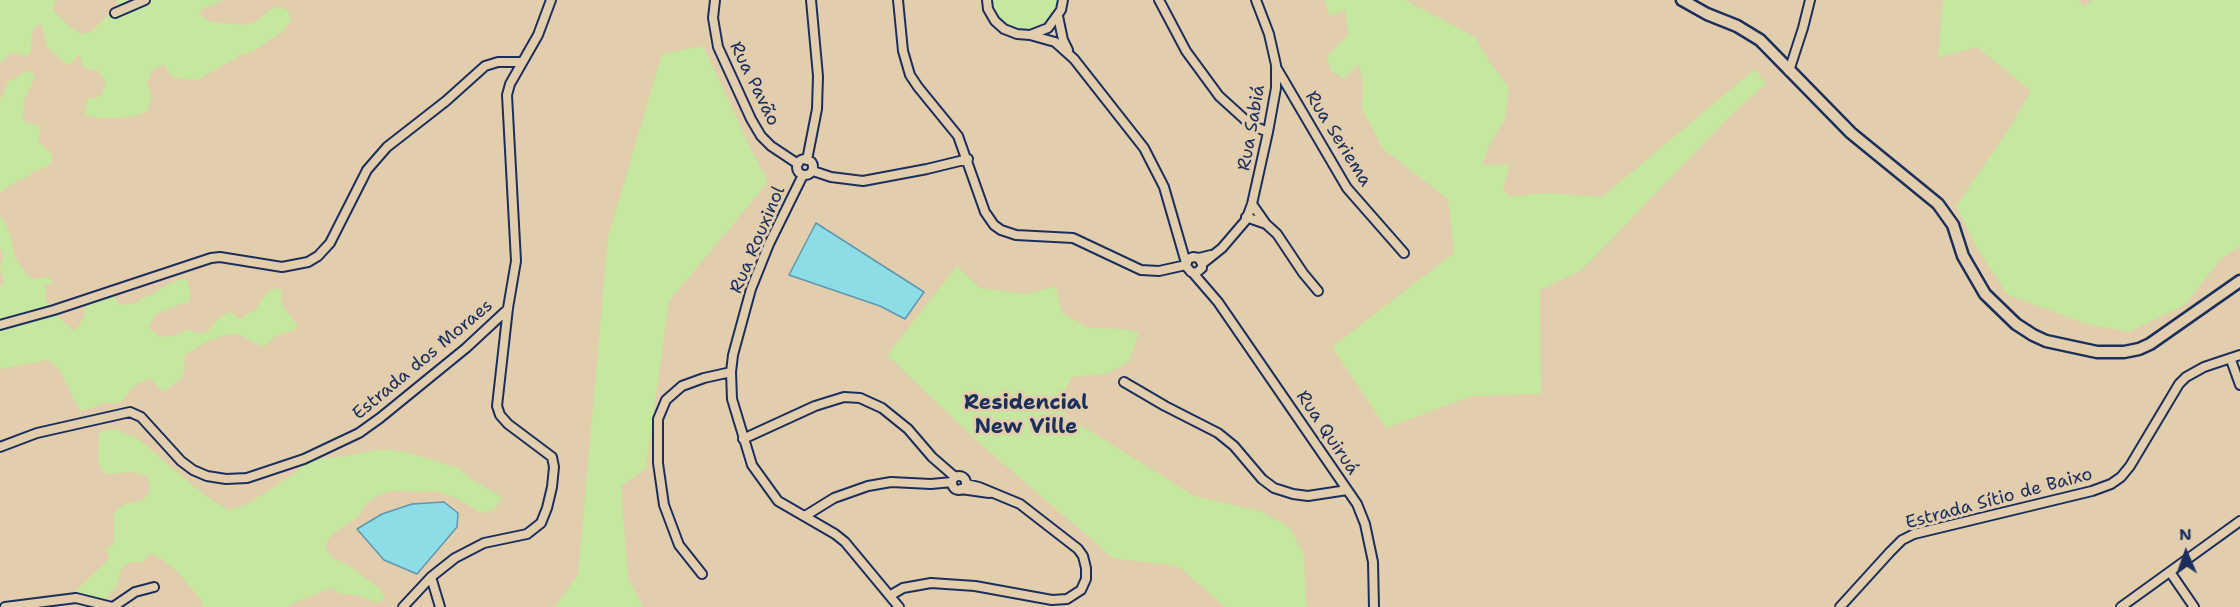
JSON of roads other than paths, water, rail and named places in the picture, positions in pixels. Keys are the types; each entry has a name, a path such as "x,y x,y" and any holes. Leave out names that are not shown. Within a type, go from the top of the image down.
{"main road":[{"path":"1682,0 1707,14 1749,32 1760,40 1851,133 1938,204 1953,225 1963,256 1985,294 2016,324 2046,341 2097,352 2124,352 2139,349 2150,344 2240,281"}],"street":[{"path":"115,13 145,0"},
{"path":"403,607 431,577 470,549 527,534 534,530 541,523 547,508 554,467 552,458 548,452 508,424 498,411 508,309 516,261 507,95 510,84 538,35 551,0"},
{"name":"Rua Pavão","path":"715,0 713,18 718,47 751,119 761,136 771,146 798,164"},
{"path":"807,159 816,108 818,76 811,0"},
{"name":"Rua Sabiá","path":"898,0 903,51 910,75 953,127 968,159 985,212 1001,230 1016,235 1073,238 1131,267 1149,271 1188,268 1198,272 1199,262 1217,253 1246,217 1252,204 1269,132 1276,88 1276,65 1269,34 1256,0"},
{"path":"987,0 988,9 995,21 1004,29 1055,42 1074,59"},
{"path":"1030,35 1048,28 1058,16 1063,0"},
{"path":"1159,0 1186,51 1219,96 1251,125 1269,132"},
{"path":"1789,71 1810,0"},
{"path":"1058,16 1063,40 1074,59"},
{"name":"Rua Quiruá","path":"1074,59 1144,148 1164,187 1188,268 1211,293 1357,504 1369,541 1375,585 1374,607"},
{"path":"0,325 54,310 211,258 282,267 308,262 318,256 330,243 367,171 387,147 446,101 485,66 498,62 522,62"},
{"name":"Rua Seriema","path":"1276,65 1347,188 1404,253"},
{"path":"807,159 803,159 798,164 797,170 802,175 808,175 813,171"},
{"path":"807,159 813,165 813,171"},
{"path":"813,171 831,177 863,181 968,159"},
{"name":"Rua Rouxinol","path":"802,175 769,244 751,289 735,344 731,372 732,399 743,439 758,475 778,501 806,516 845,542 899,607"},
{"path":"1252,204 1266,224"},
{"path":"1246,217 1272,228 1318,291"},
{"name":"Rua Quiruá","path":"1180,243 1199,262 1211,293"},
{"path":"1188,268 1188,260 1199,262"},
{"name":"Estrada dos Moraes","path":"0,447 37,433 130,412 141,417 181,461 193,470 207,476 226,479 247,478 304,459 359,433 466,348 508,309"},
{"name":"Estrada Sítio de Baixo","path":"1840,607 1902,540 1914,534 2092,491 2116,481 2130,466 2186,377 2204,367 2231,360 2240,355"},
{"path":"2231,360 2240,385"},
{"path":"702,574 679,545 663,505 658,463 658,419 666,400 682,386 731,372"},
{"path":"1124,382 1165,406 1218,432 1234,446 1262,479 1274,488 1308,496 1347,489"},
{"path":"743,439 815,406 844,397 860,398 882,408 908,429 958,484"},
{"path":"806,516 847,492 868,486 891,482 958,484 993,493 1020,504 1078,549 1084,560 1086,579 1076,594 1062,600 1042,599 975,586 931,583 903,588 891,595"},
{"path":"820,525 821,506"},
{"path":"2121,607 2240,521"},
{"path":"2170,572 2194,607"},
{"path":"431,577 440,607"},
{"path":"5,607 76,598 113,607 135,592 154,588"}],"water":[{"path":"816,223 924,292 905,319 880,306 789,275"},
{"path":"444,502 458,513 457,527 417,574 384,560 357,529 382,514 412,504"}],"district":[{"name":"Residencial New Ville","path":"1026,416"}]}
